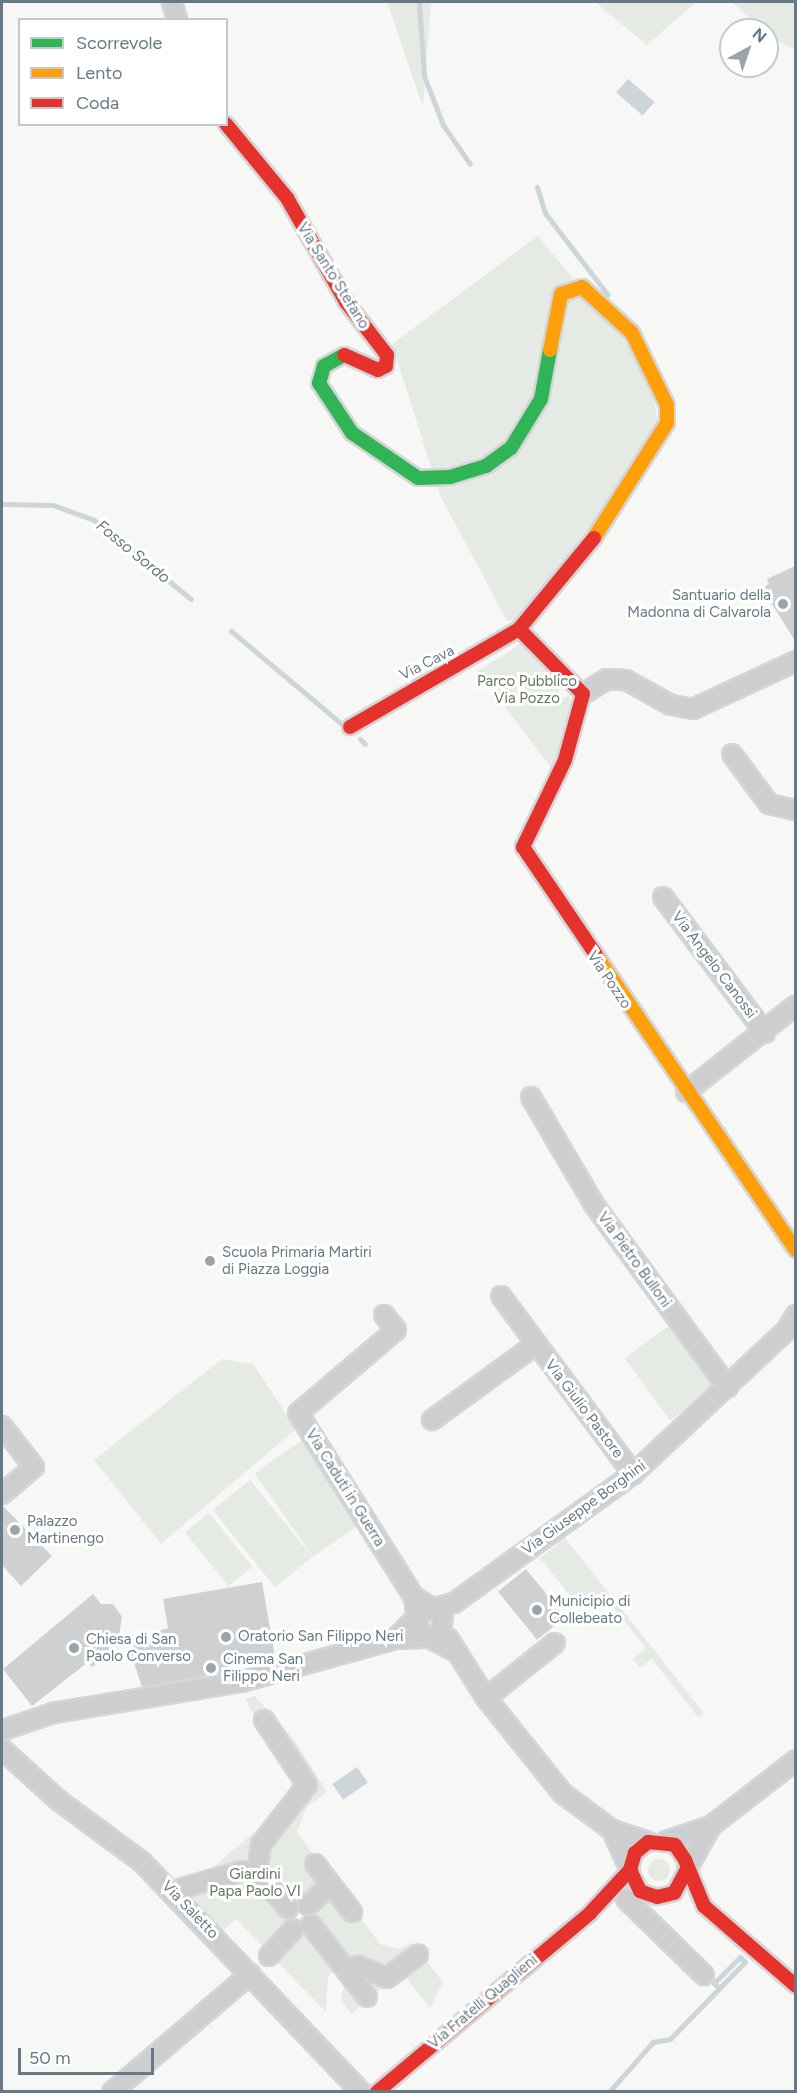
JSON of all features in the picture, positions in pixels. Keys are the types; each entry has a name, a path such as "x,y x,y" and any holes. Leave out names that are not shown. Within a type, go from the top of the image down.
{"street":[{"path":"172,2 176,18"},
{"name":"Via Santo Stefano","path":"228,126 287,198 346,302 387,355 386,366 378,370 346,355 334,356 324,366 319,383 352,433 400,469 418,478 450,477 486,466 511,448 541,399 565,290 582,287 596,299 632,333 649,362 667,405 667,423 583,554 519,629"},
{"path":"519,629 583,694 607,679 626,680 671,705 693,709 795,661"},
{"name":"Via Cava","path":"350,727 519,629"},
{"name":"Via Pozzo","path":"583,694 565,760 524,847 686,1092 795,1248"},
{"path":"732,754 769,804 795,810"},
{"name":"Via Angelo Canossi","path":"663,897 765,1033"},
{"path":"686,1092 765,1033 795,1005"},
{"name":"Via Pietro Bulloni","path":"531,1097 595,1206 728,1388"},
{"name":"Via Giulio Pastore","path":"501,1296 535,1345 633,1474"},
{"name":"Via Caduti in Guerra","path":"384,1315 396,1330 298,1413 414,1597 418,1617"},
{"name":"Via Giuseppe Borghini","path":"395,1639 418,1617 454,1603 633,1474 791,1328 795,1315"},
{"name":"Via Giulio Pastore","path":"432,1420 535,1345"},
{"path":"2,1426 34,1467 2,1494"},
{"name":"Via Caduti in Guerra","path":"414,1597 434,1609"},
{"path":"430,1638 445,1626 454,1603"},
{"path":"434,1609 445,1626 451,1649 486,1698 556,1786 612,1830 657,1842 681,1852 704,1906 795,1986"},
{"path":"418,1617 419,1631 451,1649"},
{"name":"Via Giuseppe Borghini","path":"2,1729 53,1713 100,1707 262,1677 395,1639 430,1638"},
{"path":"486,1698 555,1643"},
{"path":"257,1873 261,1844 308,1785 264,1720"},
{"path":"2,1729 2,1749"},
{"name":"Via Saletto","path":"2,1749 50,1794 142,1862 361,2091"},
{"path":"630,1870 635,1853 657,1842 711,1826 795,1760"},
{"path":"666,1896 681,1886 687,1869 711,1826"},
{"path":"612,1830 635,1885 647,1895 666,1896 704,1906"},
{"path":"315,1864 352,1912"},
{"name":"Via Fratelli Quaglieni","path":"377,2091 590,1913 630,1870"},
{"path":"183,1888 242,1871 257,1873 288,1908"},
{"path":"308,1905 332,1885"},
{"name":"Via Fratelli Quaglieni","path":"590,1913 626,1899 647,1895"},
{"path":"626,1899 704,1975"},
{"path":"269,1956 302,1927 347,1972 367,1997"},
{"path":"347,1972 358,1966 387,1978 418,1955"},
{"path":"112,2091 250,1974"}],"green space":[{"path":"387,2 431,2 423,107"},
{"path":"595,2 696,2 647,45"},
{"path":"732,2 795,2 795,49 779,42 779,18 750,18"},
{"path":"538,236 649,371 659,429 529,618 507,621 440,495 392,344"},
{"name":"Parco Pubblico Via Pozzo","path":"522,643 562,686 557,693 561,699 569,696 575,708 553,770 478,671"},
{"path":"670,1325 715,1387 670,1420 625,1358"},
{"path":"222,1359 253,1364 296,1429 161,1544 94,1460"},
{"path":"302,1440 361,1524 313,1557 254,1473"},
{"path":"250,1480 312,1557 275,1587 213,1510"},
{"path":"209,1513 252,1567 228,1586 185,1533"},
{"path":"565,1538 704,1713 698,1717 652,1659 640,1668 633,1659 646,1648 601,1592 580,1608 540,1558"},
{"name":"Giardini Papa Paolo VI","path":"255,1696 295,1741 327,1792 306,1808 297,1832 380,1944 398,1949 412,1943 443,1982 430,2008 401,1971 351,2014 341,1999 346,1974 338,1965 328,1977 326,2012 236,1919 223,1931 186,1890 298,1795 245,1699","holes":["300,1902 314,1917 301,1931 287,1924 286,1916"]},
{"path":"659,1859 667,1862 670,1870 667,1878 659,1881 651,1878 648,1870 651,1862"}],"shaded area":[{"path":"628,79 654,102 643,116 616,93"},
{"path":"357,1767 368,1783 343,1800 332,1784"}],"building":[{"name":"Santuario della Madonna di Calvarola","path":"795,566 795,641 762,588 769,584 767,579"},
{"name":"Palazzo Martinengo","path":"2,1505 52,1556 21,1586 2,1565"},
{"path":"526,1569 565,1617 537,1640 498,1592"},
{"name":"Oratorio San Filippo Neri","path":"262,1582 275,1657 233,1664 234,1671 142,1687 127,1642 168,1628 163,1599"},
{"name":"Chiesa di San Paolo Converso","path":"93,1594 101,1604 113,1604 122,1617 117,1648 92,1667 88,1662 32,1706 3,1669"}],"waterway":[{"path":"419,2 424,76 443,125 470,164"},
{"path":"537,187 545,213 608,295"},
{"name":"Fosso Sordo","path":"2,504 53,505 94,520 191,599"},
{"name":"Fosso Sordo","path":"231,631 343,725"},
{"name":"Fosso Sordo","path":"360,739 365,744"},
{"path":"609,2092 653,2042 670,2039 745,1962 740,1957 714,1983 719,1988"}],"traffic: fast":[{"path":"344,355 324,366 319,383 352,433 418,478 450,477 486,466 511,448 541,399 550,350"}],"traffic: slow":[{"path":"550,350 561,294 582,287 632,333 667,405 667,423 594,538"},
{"path":"596,955 796,1250"}],"traffic: jam":[{"path":"228,126 287,198 346,302 387,355 386,366 378,370 344,355"},
{"path":"350,727 519,629 594,538"},
{"path":"519,629 583,694 565,760 523,847 596,955"},
{"path":"687,1869 674,1893 657,1897 640,1891 630,1870 635,1853 648,1842 675,1845 685,1860 704,1906 796,1986"},
{"path":"377,2092 590,1913 630,1870"}],"place":[{"name":"Santuario della Madonna di Calvarola","path":"783,604"},
{"name":"Scuola Primaria Martiri di Piazza Loggia","path":"210,1261"},
{"name":"Palazzo Martinengo","path":"15,1530"},
{"name":"Municipio di Collebeato","path":"537,1610"},
{"name":"Oratorio San Filippo Neri","path":"226,1637"},
{"name":"Chiesa di San Paolo Converso","path":"74,1648"},
{"name":"Cinema San Filippo Neri","path":"211,1668"}]}
